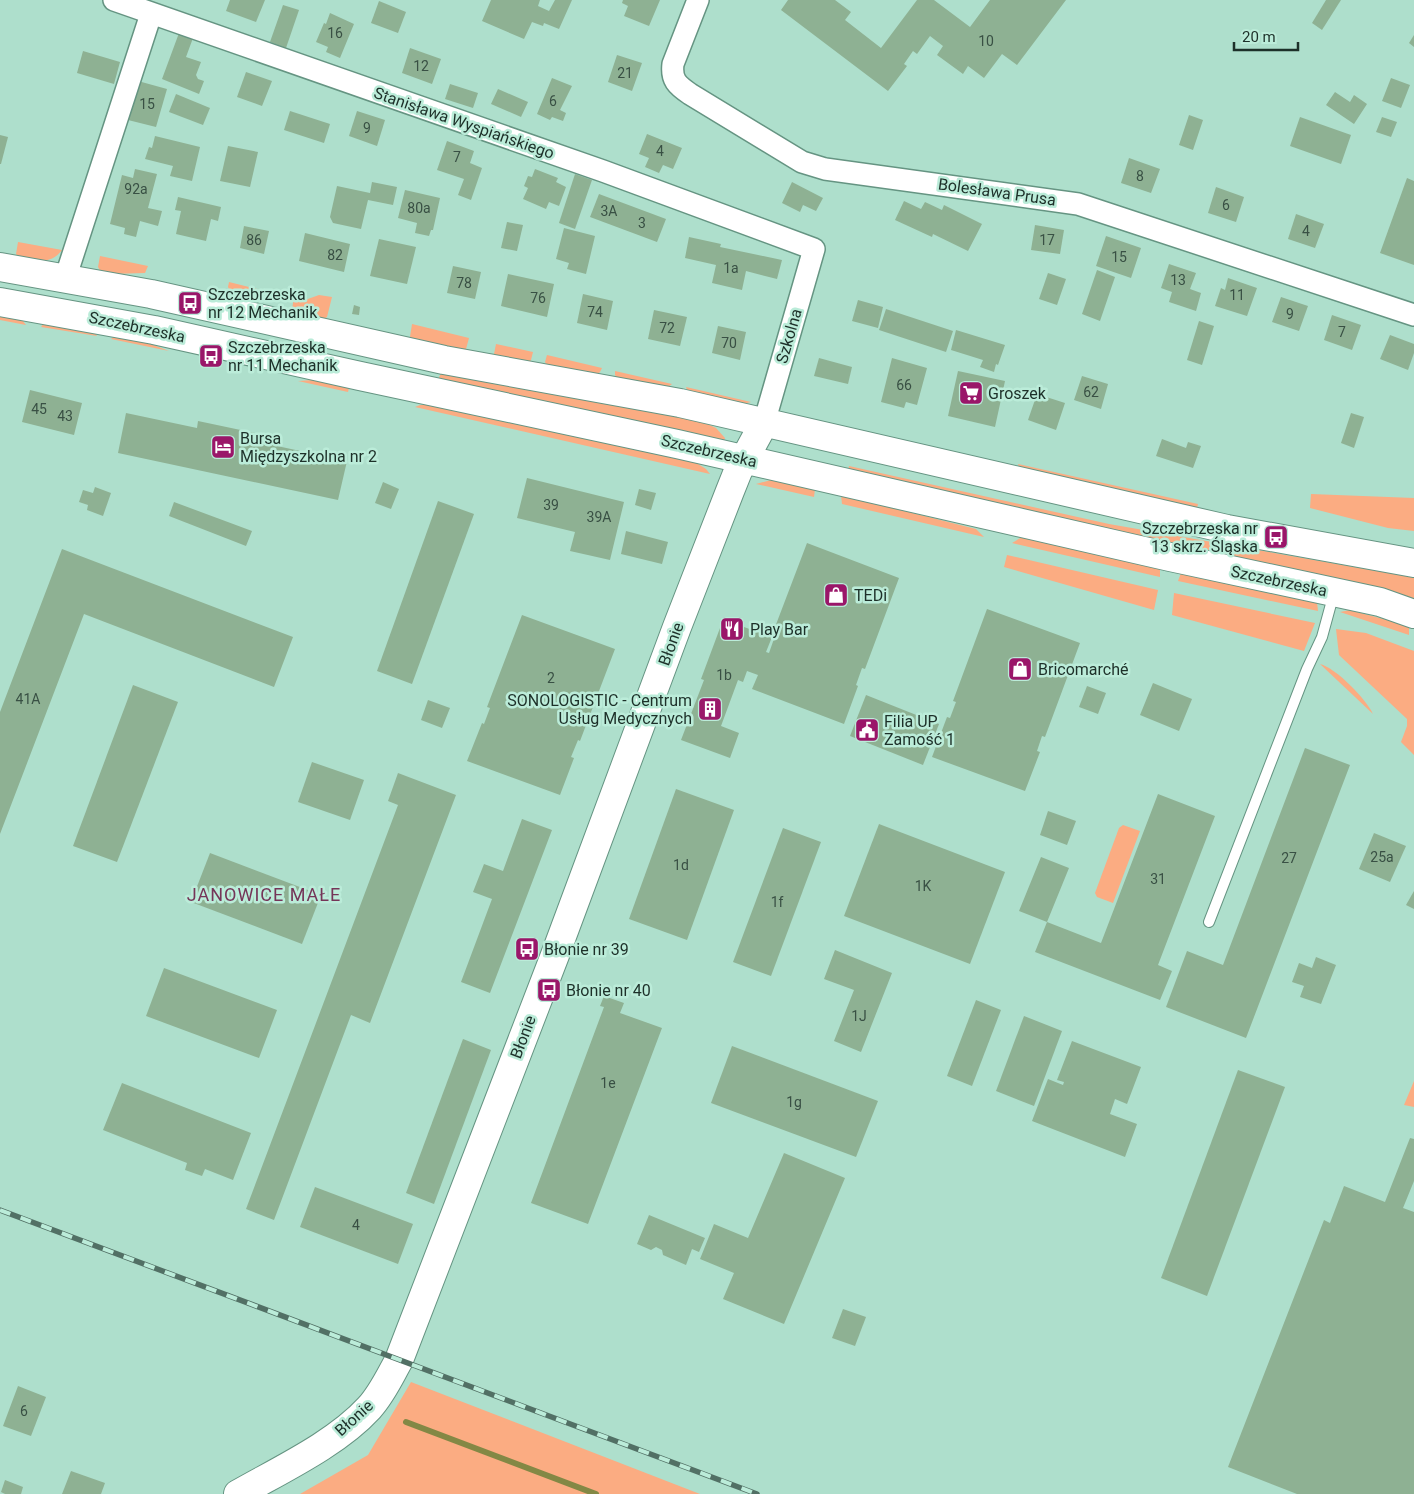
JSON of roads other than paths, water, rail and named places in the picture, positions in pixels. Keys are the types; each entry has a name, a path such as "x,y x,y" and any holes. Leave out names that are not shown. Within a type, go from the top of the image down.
{"main road":[{"name":"Szczebrzeska","path":"0,267 151,294 406,369 744,459 1170,557 1380,602 1414,614"},
{"name":"Szczebrzeska","path":"0,302 154,330 406,369 680,403 1227,529 1414,563"},
{"name":"Błonie","path":"238,1494 316,1449 360,1417 375,1400 399,1360 599,840 677,627 730,491 744,459 764,423"}],"street":[{"name":"Stanisława Wyspiańskiego","path":"114,0 594,167 814,248"},
{"name":"Bolesława Prusa","path":"698,0 673,64 672,74 675,82 690,94 802,162 825,168 1078,204 1414,315"},
{"path":"65,278 150,14"},
{"name":"Szkolna","path":"764,423 814,248"}],"lane":[{"path":"1210,922 1307,669 1322,637 1334,592"}],"waterway":[{"path":"406,1422 596,1494"}],"railway":[{"path":"0,1210 757,1494"}],"place":[{"name":"Szczebrzeska nr 12 Mechanik","path":"190,303"},
{"name":"Szczebrzeska nr 11 Mechanik","path":"211,356"},
{"name":"Groszek","path":"971,393"},
{"name":"Bursa Międzyszkolna nr 2","path":"223,447"},
{"name":"Szczebrzeska nr 13 skrz. Śląska","path":"1276,537"},
{"name":"TEDi","path":"836,595"},
{"name":"Play Bar","path":"732,629"},
{"name":"Bricomarché","path":"1020,669"},
{"name":"SONOLOGISTIC - Centrum Usług Medycznych","path":"710,709"},
{"name":"Filia UP Zamość 1","path":"867,730"},
{"name":"Błonie nr 39","path":"527,949"},
{"name":"Błonie nr 40","path":"549,990"}],"district":[{"name":"JANOWICE MAŁE","path":"264,894"}]}
